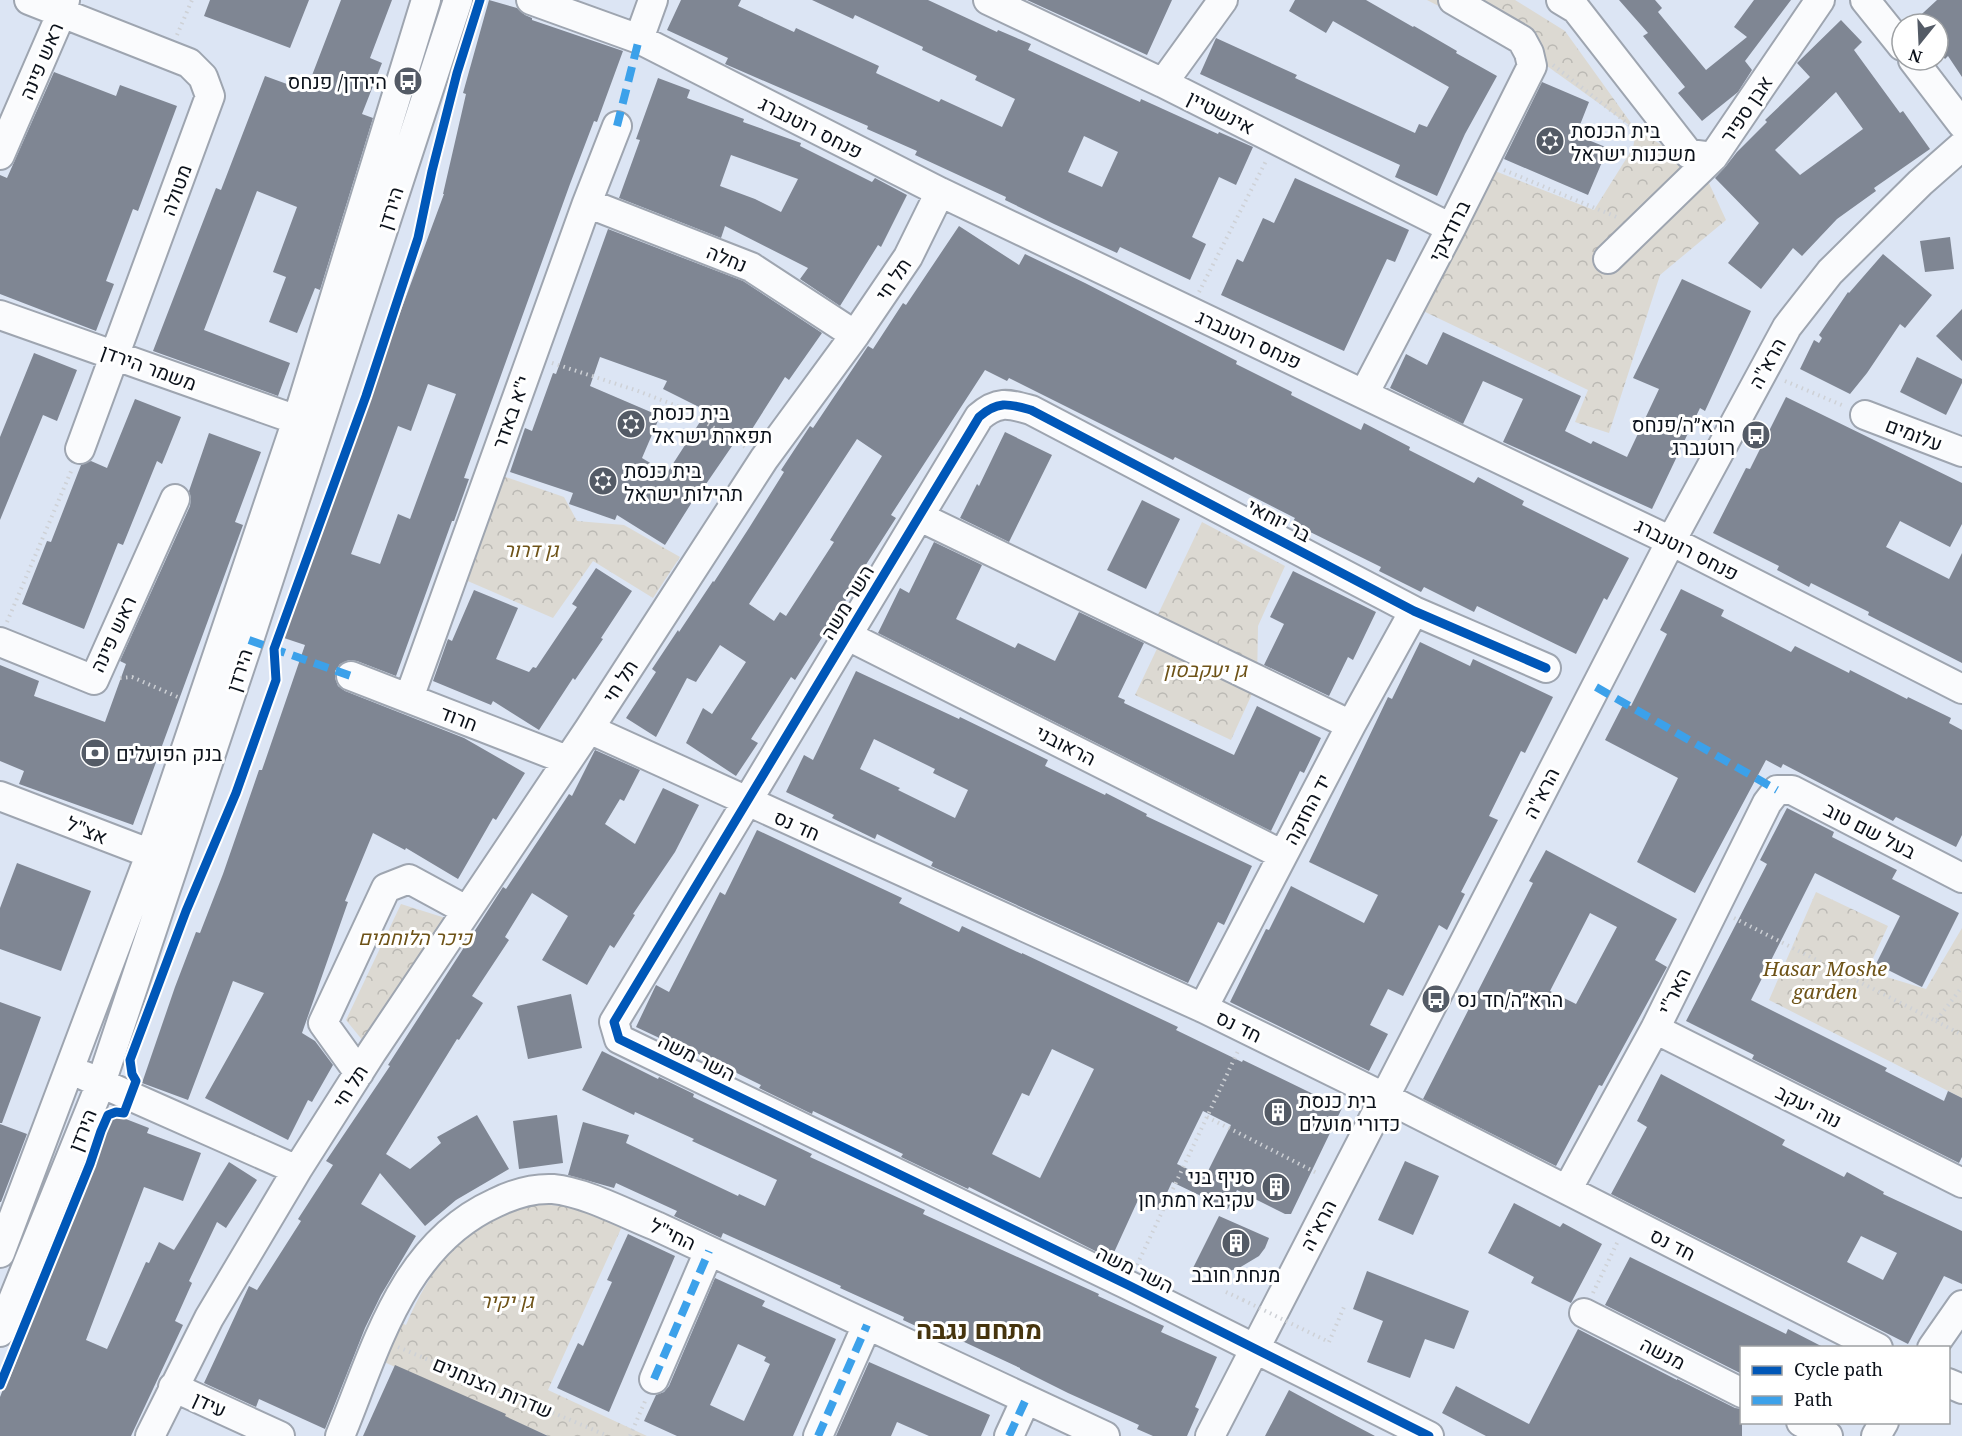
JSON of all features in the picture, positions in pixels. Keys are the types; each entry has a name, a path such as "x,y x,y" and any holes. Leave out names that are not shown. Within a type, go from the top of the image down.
{"street":[{"name":"מטולה","path":"29,0 63,6 189,63 202,77 210,96 80,449"},
{"name":"הירדן","path":"0,1332 101,1083 162,859 200,708 297,420 426,0"},
{"name":"הירדן","path":"0,1253 8,1213 162,859 458,0"},
{"name":"פנחס רוטנברג","path":"531,0 639,39 940,192 1671,541 1962,690"},
{"path":"639,39 653,0"},
{"name":"אינשטיין","path":"988,0 1163,83 1451,228"},
{"path":"1163,83 1223,0"},
{"path":"1453,0 1527,53"},
{"path":"1561,0 1576,9 1689,154 1713,157"},
{"name":"אבן ספיר","path":"1608,260 1713,157 1820,0"},
{"path":"1877,4 1890,26"},
{"name":"ראש פינה","path":"0,155 63,6"},
{"name":"ברודצקי","path":"1364,394 1484,162 1527,53"},
{"path":"1921,72 1962,124"},
{"name":"י\"א באדר","path":"409,698 616,126"},
{"name":"הרא\"ה","path":"1210,1436 1671,541 1787,327 1830,272 1920,183 1962,146"},
{"name":"הרא\"ה","path":"1920,183 1962,165"},
{"name":"תל חי","path":"150,1436 209,1318 358,1073 589,729 764,459 855,335 908,257 940,192"},
{"name":"נחלה","path":"587,203 751,267 855,335"},
{"name":"משמר הירדן","path":"0,315 297,420"},
{"name":"השר משה","path":"996,405 979,417 614,1022 619,1039 1128,1285 1429,1436"},
{"name":"בר יוחאי","path":"996,405 1009,405 1031,410 1414,611 1546,668"},
{"name":"עלומים","path":"1865,415 1962,452"},
{"name":"ראש פינה","path":"2,636 93,680 175,499"},
{"path":"920,517 1351,725"},
{"name":"יד החזקה","path":"1203,1008 1351,725 1414,611"},
{"name":"הראובני","path":"848,636 1283,855"},
{"name":"חרוד","path":"351,676 567,759"},
{"name":"חד נס","path":"589,729 1203,1008 1876,1346"},
{"name":"בעל שם טוב","path":"1777,790 1792,790 1962,878"},
{"name":"האר\"י","path":"1567,1190 1655,1029 1767,803 1777,790"},
{"name":"אצ\"ל","path":"0,796 162,859"},
{"path":"358,1073 323,1023 386,888 409,879 466,910"},
{"name":"נוה יעקב","path":"1655,1029 1962,1183"},
{"path":"70,1069 297,1170"},
{"name":"החי\"ל","path":"340,1436 373,1357 378,1338 399,1295 427,1252 476,1211 507,1197 530,1190 554,1189 593,1199 1106,1436"},
{"path":"8,1213 42,1226"},
{"path":"654,1379 709,1251"},
{"path":"1933,1346 1962,1305"},
{"name":"מנשה","path":"1584,1313 1740,1392"},
{"path":"818,1436 867,1325"},
{"name":"עידן","path":"173,1387 280,1436"},
{"path":"1009,1436 1026,1399"},
{"path":"1805,1424 1828,1436"}],"path":[{"path":"168,55 192,0"},
{"path":"1527,53 1636,130"},
{"path":"1189,311 1277,140"},
{"path":"1484,162 1642,227"},
{"path":"531,356 639,391 682,408 764,459"},
{"path":"1762,371 1865,415"},
{"path":"2,636 80,449"},
{"path":"132,677 200,708"},
{"path":"1715,908 1962,1035"},
{"path":"1936,1021 1962,987"},
{"path":"1128,1285 1248,1030"},
{"path":"1207,1117 1339,1184"},
{"path":"1584,1313 1628,1221"},
{"path":"1226,1292 1329,1342 1344,1307"},
{"path":"630,1436 654,1379"}],"green space":[{"path":"1427,0 1515,0 1565,31 1636,130 1529,53"},
{"path":"1636,130 1702,168 1726,220 1660,275 1609,433 1575,422 1588,390 1419,309 1490,169 1594,210 1633,148"},
{"name":"גן דרור","path":"500,475 564,497 577,521 624,525 680,557 653,598 593,561 553,618 463,579"},
{"name":"גן יעקבסון","path":"1202,522 1285,566 1258,626 1257,683 1231,740 1135,695 1164,634 1152,627"},
{"name":"Hasar Moshe garden","path":"1816,892 1888,926 1867,971 1926,989 1962,928 1962,1098 1769,1000"},
{"name":"כיכר הלוחמים","path":"401,904 458,922 372,1052 346,1020"},
{"name":"גן יקיר","path":"530,1203 581,1208 624,1222 548,1390 647,1436 548,1436 373,1357 389,1318 406,1325 438,1266 460,1241 491,1217"}],"building":[{"path":"210,0 309,0 290,48 204,16"},
{"path":"341,0 392,0 370,58 382,63 362,114 373,118 320,290 315,288 297,333 269,322 286,277 273,272 297,207 257,191 204,330 290,363 278,396 153,351 216,188 221,190 265,76 306,91"},
{"path":"489,0 517,8 532,20 623,51 597,122 594,121 570,184 464,478 469,479 396,676 349,660 340,664 335,671 335,678 338,686 345,691 464,738 525,773 496,820 493,818 458,879 406,848 405,850 373,833 345,901 348,902 302,1033 315,1041 333,1065 312,1102 308,1100 288,1140 205,1098 264,993 233,981 188,1100 142,1083 196,932 200,933 259,770 262,770 305,645 284,638 363,413 444,194 466,94 463,93","holes":["428,384 456,394 410,519 398,514 380,564 351,554 398,426 411,431"]},
{"path":"681,0 741,0 738,6 794,32 796,28 879,66 876,73 939,102 941,99 1002,127 1015,99 975,80 977,76 922,50 923,47 855,15 853,19 812,0 928,0 997,32 998,30 1031,44 1028,50 1140,102 1141,99 1218,134 1219,132 1253,147 1236,185 1219,177 1192,237 1206,244 1190,280 1120,247 1117,253 1054,224 1005,200 1006,197 915,155 917,151 867,129 868,126 725,64 728,58 667,30","holes":["1084,136 1118,152 1102,187 1068,172"]},
{"path":"1027,0 1172,0 1147,55"},
{"path":"1295,0 1366,0 1497,76 1465,134 1437,196 1395,177 1400,165 1200,74 1216,38 1297,75 1295,78 1415,133 1419,124 1427,127 1449,87 1333,21 1326,33 1289,11"},
{"path":"1619,0 1655,0 1662,8 1658,12 1706,70 1747,37 1734,27 1754,0 1791,0 1745,61 1752,70 1738,92 1702,121 1678,93 1685,87 1643,36 1648,33"},
{"path":"1937,0 1962,0 1962,77 1950,59 1950,12 1924,12"},
{"path":"1841,20 1862,42 1854,50 1900,113 1903,111 1930,149 1874,188 1876,191 1837,219 1802,256 1793,248 1761,289 1728,263 1759,223 1715,178 1767,122 1765,120 1810,77 1797,63","holes":["1836,92 1863,129 1800,175 1775,150"]},
{"path":"54,72 116,96 120,85 177,106 138,211 133,209 106,281 114,284 96,331 0,294 0,175 7,178"},
{"path":"658,78 690,90 687,98 801,143 800,146 872,182 875,178 907,195 881,247 878,245 840,306 800,279 808,268 725,226 721,238 619,198 640,140 636,139","holes":["731,155 798,179 781,212 720,186"]},
{"name":"בית הכנסת משכנות ישראל","path":"1542,82 1589,102 1576,135 1608,148 1588,195 1504,159"},
{"path":"1295,178 1409,230 1395,262 1387,259 1344,351 1221,295 1237,259 1243,262 1263,218 1274,223"},
{"path":"959,226 1019,265 1025,254 1237,361 1236,364 1292,392 1291,395 1361,430 1364,423 1410,447 1409,450 1474,483 1478,477 1524,501 1522,505 1629,558 1607,600 1604,598 1576,654 1477,606 1474,612 1424,587 1421,592 1379,571 1381,567 1292,523 1295,518 1175,457 1173,460 1009,378 1007,381 985,370 891,515 896,518 858,577 860,578 795,680 791,677 751,739 758,743 736,776 686,743 703,708 712,714 746,662 720,645 696,682 687,678 656,737 626,718 656,672 652,669 714,582 784,472 781,470 810,426 813,428 868,346 873,349 903,303 906,305","holes":["857,439 882,456 830,540 834,542 786,616 780,612 774,621 749,604"]},
{"path":"608,229 743,281 822,333 789,380 785,377 747,437 741,433 706,484 704,483 665,545 617,515 615,520 569,504 573,493 510,472 525,428 532,431 553,373 556,374","holes":["600,357 667,381 663,389 707,411 667,473 642,458 660,416 590,386"]},
{"path":"1950,237 1954,269 1925,272 1920,241"},
{"path":"1883,254 1932,295 1905,328 1900,324 1850,394 1800,369 1814,340 1819,343 1822,338 1819,335 1848,292"},
{"path":"1682,279 1751,311 1705,411 1700,408 1652,509 1503,442 1523,399 1483,381 1463,424 1390,388 1406,354 1427,365 1443,332 1581,396 1565,431 1591,444 1593,441 1627,457 1659,389 1633,378"},
{"path":"1962,309 1962,361 1936,336"},
{"path":"34,353 77,370 57,421 43,415 0,520 0,437"},
{"path":"1917,357 1962,379 1946,415 1900,392"},
{"path":"1786,397 1962,483 1962,524 1950,547 1900,521 1886,547 1949,579 1962,553 1962,663 1811,583 1809,587 1777,570 1779,566 1713,533 1746,468 1750,469"},
{"path":"135,399 181,417 162,464 157,461 123,545 118,543 84,629 22,604 47,541 51,542 81,465 91,461 107,468"},
{"path":"1005,432 1052,455 1009,542 960,518 977,484 979,486"},
{"path":"209,433 261,452 235,522 243,525 133,825 19,784 24,771 0,761 0,665 39,681 34,696 105,722 126,664 120,661 190,506 189,491"},
{"path":"1142,500 1180,519 1146,589 1107,570"},
{"path":"934,542 982,565 956,619 1015,648 1018,643 1055,661 1079,612 1144,643 1118,697 1125,700 1124,703 1234,755 1257,706 1321,738 1304,773 1300,771 1271,831 878,633 900,588 909,593"},
{"path":"596,568 632,591 601,638 603,639 575,680 573,678 539,730 493,701 491,705 433,681 448,639 452,641 474,590 518,608 496,659 529,672 533,667 536,668 577,607 572,604"},
{"path":"1293,571 1376,612 1353,660 1348,657 1329,696 1264,665 1284,624 1270,617"},
{"path":"1681,589 1724,610 1721,616 1791,652 1795,646 1849,673 1850,670 1951,718 1949,723 1962,730 1962,835 1956,847 1896,817 1893,821 1783,764 1781,768 1766,760 1695,893 1637,862 1678,778 1605,740 1624,703 1631,706 1667,634 1660,630"},
{"path":"1420,642 1470,666 1473,659 1553,697 1525,753 1521,751 1489,816 1498,820 1461,892 1465,894 1447,930 1439,925 1403,996 1388,989 1370,1025 1388,1034 1369,1071 1230,1002 1266,929 1269,930 1291,886 1364,923 1378,895 1309,862 1388,697 1392,699"},
{"path":"856,671 959,719 960,717 1048,760 1045,766 1105,795 1106,793 1147,814 1146,816 1252,866 1224,925 1218,922 1188,983 931,866 933,862 877,834 875,839 832,818 834,815 786,792 804,755 813,760","holes":["874,739 935,769 933,773 968,790 955,818 860,769"]},
{"path":"595,750 640,770 624,801 620,799 605,824 635,844 663,788 699,805 675,852 633,914 635,915 614,948 610,945 587,985 542,960 568,916 532,893 505,937 509,940 472,996 483,1003 459,1040 457,1039 386,1154 410,1169 441,1143 437,1137 477,1115 509,1169 456,1200 425,1226 380,1173 361,1204 416,1236 381,1295 365,1328 325,1429 259,1399 256,1407 204,1383 249,1286 257,1290 301,1221 298,1219 333,1165 326,1161 390,1066 388,1065 503,887 506,889 569,794 572,796"},
{"path":"1787,808 1834,832 1832,837 1897,870 1892,879 1959,913 1922,987 1876,964 1900,916 1815,873 1751,1000 1887,1068 1885,1071 1944,1101 1948,1091 1962,1098 1962,1157 1959,1163 1752,1059 1754,1055 1686,1021 1767,864 1760,860"},
{"path":"757,830 902,898 899,903 959,932 962,926 1022,953 1178,1027 1176,1030 1242,1062 1243,1060 1342,1108 1291,1214 1285,1214 1237,1190 1228,1209 1172,1182 1159,1210 1138,1200 1111,1259 969,1187 968,1189 901,1157 903,1154 813,1111 812,1114 759,1088 761,1085 688,1049 687,1051 636,1027 656,985 669,992 720,892 725,895","holes":["1052,1049 1094,1069 1040,1178 992,1154 1022,1093 1029,1096","1203,1111 1231,1125 1205,1177 1177,1164"]},
{"path":"1546,850 1677,919 1655,960 1667,967 1602,1086 1599,1085 1556,1166 1423,1099 1533,883 1529,881","holes":["1590,913 1617,927 1576,1004 1550,991"]},
{"path":"17,863 91,891 61,971 0,949 0,908"},
{"path":"571,994 582,1048 528,1059 517,1006"},
{"path":"0,1002 41,1017 2,1123 0,1123"},
{"path":"602,1051 694,1094 693,1097 812,1154 810,1157 925,1210 923,1214 1164,1326 1161,1332 1217,1357 1195,1407 1199,1409 1187,1436 1153,1436 1137,1429 1139,1425 947,1334 944,1339 903,1320 904,1317 840,1288 841,1286 723,1233 721,1238 674,1216 677,1211 616,1183 614,1188 568,1175 583,1122 629,1135 626,1143 738,1196 739,1194 765,1206 777,1180 692,1141 694,1139 635,1112 634,1115 582,1090"},
{"path":"1661,1074 1785,1140 1782,1145 1844,1177 1847,1172 1884,1192 1883,1194 1962,1231 1962,1284 1944,1276 1908,1344 1611,1194 1647,1127 1637,1121","holes":["1861,1236 1897,1253 1883,1280 1847,1262"]},
{"path":"113,1114 149,1128 147,1133 201,1153 183,1201 144,1187 86,1340 107,1349 146,1262 149,1263 159,1242 174,1250 229,1162 257,1180 226,1228 217,1222 189,1281 192,1283 175,1321 183,1325 131,1436 0,1436 0,1397 7,1379 9,1380"},
{"path":"557,1115 563,1163 519,1169 513,1121"},
{"path":"0,1124 27,1134 1,1202 0,1202"},
{"path":"1405,1161 1439,1176 1413,1235 1378,1220"},
{"path":"1514,1203 1560,1227 1563,1223 1602,1244 1571,1303 1531,1283 1534,1277 1488,1253"},
{"name":"מנחת חובב","path":"1219,1216 1269,1238 1265,1248 1259,1256 1239,1268 1226,1272 1202,1273 1192,1270"},
{"path":"628,1234 675,1256 609,1412 557,1388 578,1343 583,1346 612,1282 607,1280"},
{"path":"1630,1257 1786,1334 1788,1329 1821,1346 1740,1346 1740,1373 1605,1305"},
{"path":"1367,1271 1469,1311 1454,1349 1425,1339 1410,1378 1367,1362 1383,1321 1353,1309"},
{"path":"715,1278 765,1301 762,1306 836,1339 793,1436 677,1436 644,1421 656,1395 664,1392 669,1386","holes":["738,1344 766,1357 764,1361 770,1364 744,1421 710,1405"]},
{"path":"1578,1329 1677,1380 1740,1409 1742,1436 1486,1436 1442,1413 1456,1386 1529,1424"},
{"path":"869,1362 990,1415 981,1436 929,1436 897,1422 891,1436 836,1436"},
{"path":"395,1365 506,1414 505,1416 548,1436 363,1436"},
{"path":"1289,1390 1335,1415 1375,1436 1265,1436"}],"marked path":[{"path":"617,126 639,39"},
{"path":"249,640 351,676"},
{"path":"1596,687 1777,790"},
{"path":"654,1379 709,1251"},
{"path":"818,1436 867,1325"},
{"path":"1009,1436 1026,1399"}],"cycle path":[{"path":"0,1385 108,1115 116,1112 124,1113 136,1081 132,1074 130,1060 186,911 236,793 276,680 274,649 366,396 418,238 457,73 480,0"},
{"path":"1429,1436 1128,1285 619,1039 614,1022 979,417 992,408 1010,405 1031,410 1414,611 1546,668"}],"place":[{"name":"הירדן/ פנחס","path":"408,81"},
{"name":"בית הכנסת משכנות ישראל","path":"1550,141"},
{"name":"בית כנסת תפארת ישראל","path":"631,424"},
{"name":"הרא״ה/פנחס רוטנברג","path":"1756,435"},
{"name":"בית כנסת תהילות ישראל","path":"603,481"},
{"name":"בנק הפועלים","path":"95,753"},
{"name":"הרא״ה/חד נס","path":"1436,999"},
{"name":"בית כנסת כדורי מועלם","path":"1278,1112"},
{"name":"סניף בני עקיבא רמת חן","path":"1276,1187"},
{"name":"מנחת חובב","path":"1236,1243"}],"district":[{"name":"מתחם נגבה","path":"979,1329"}]}
